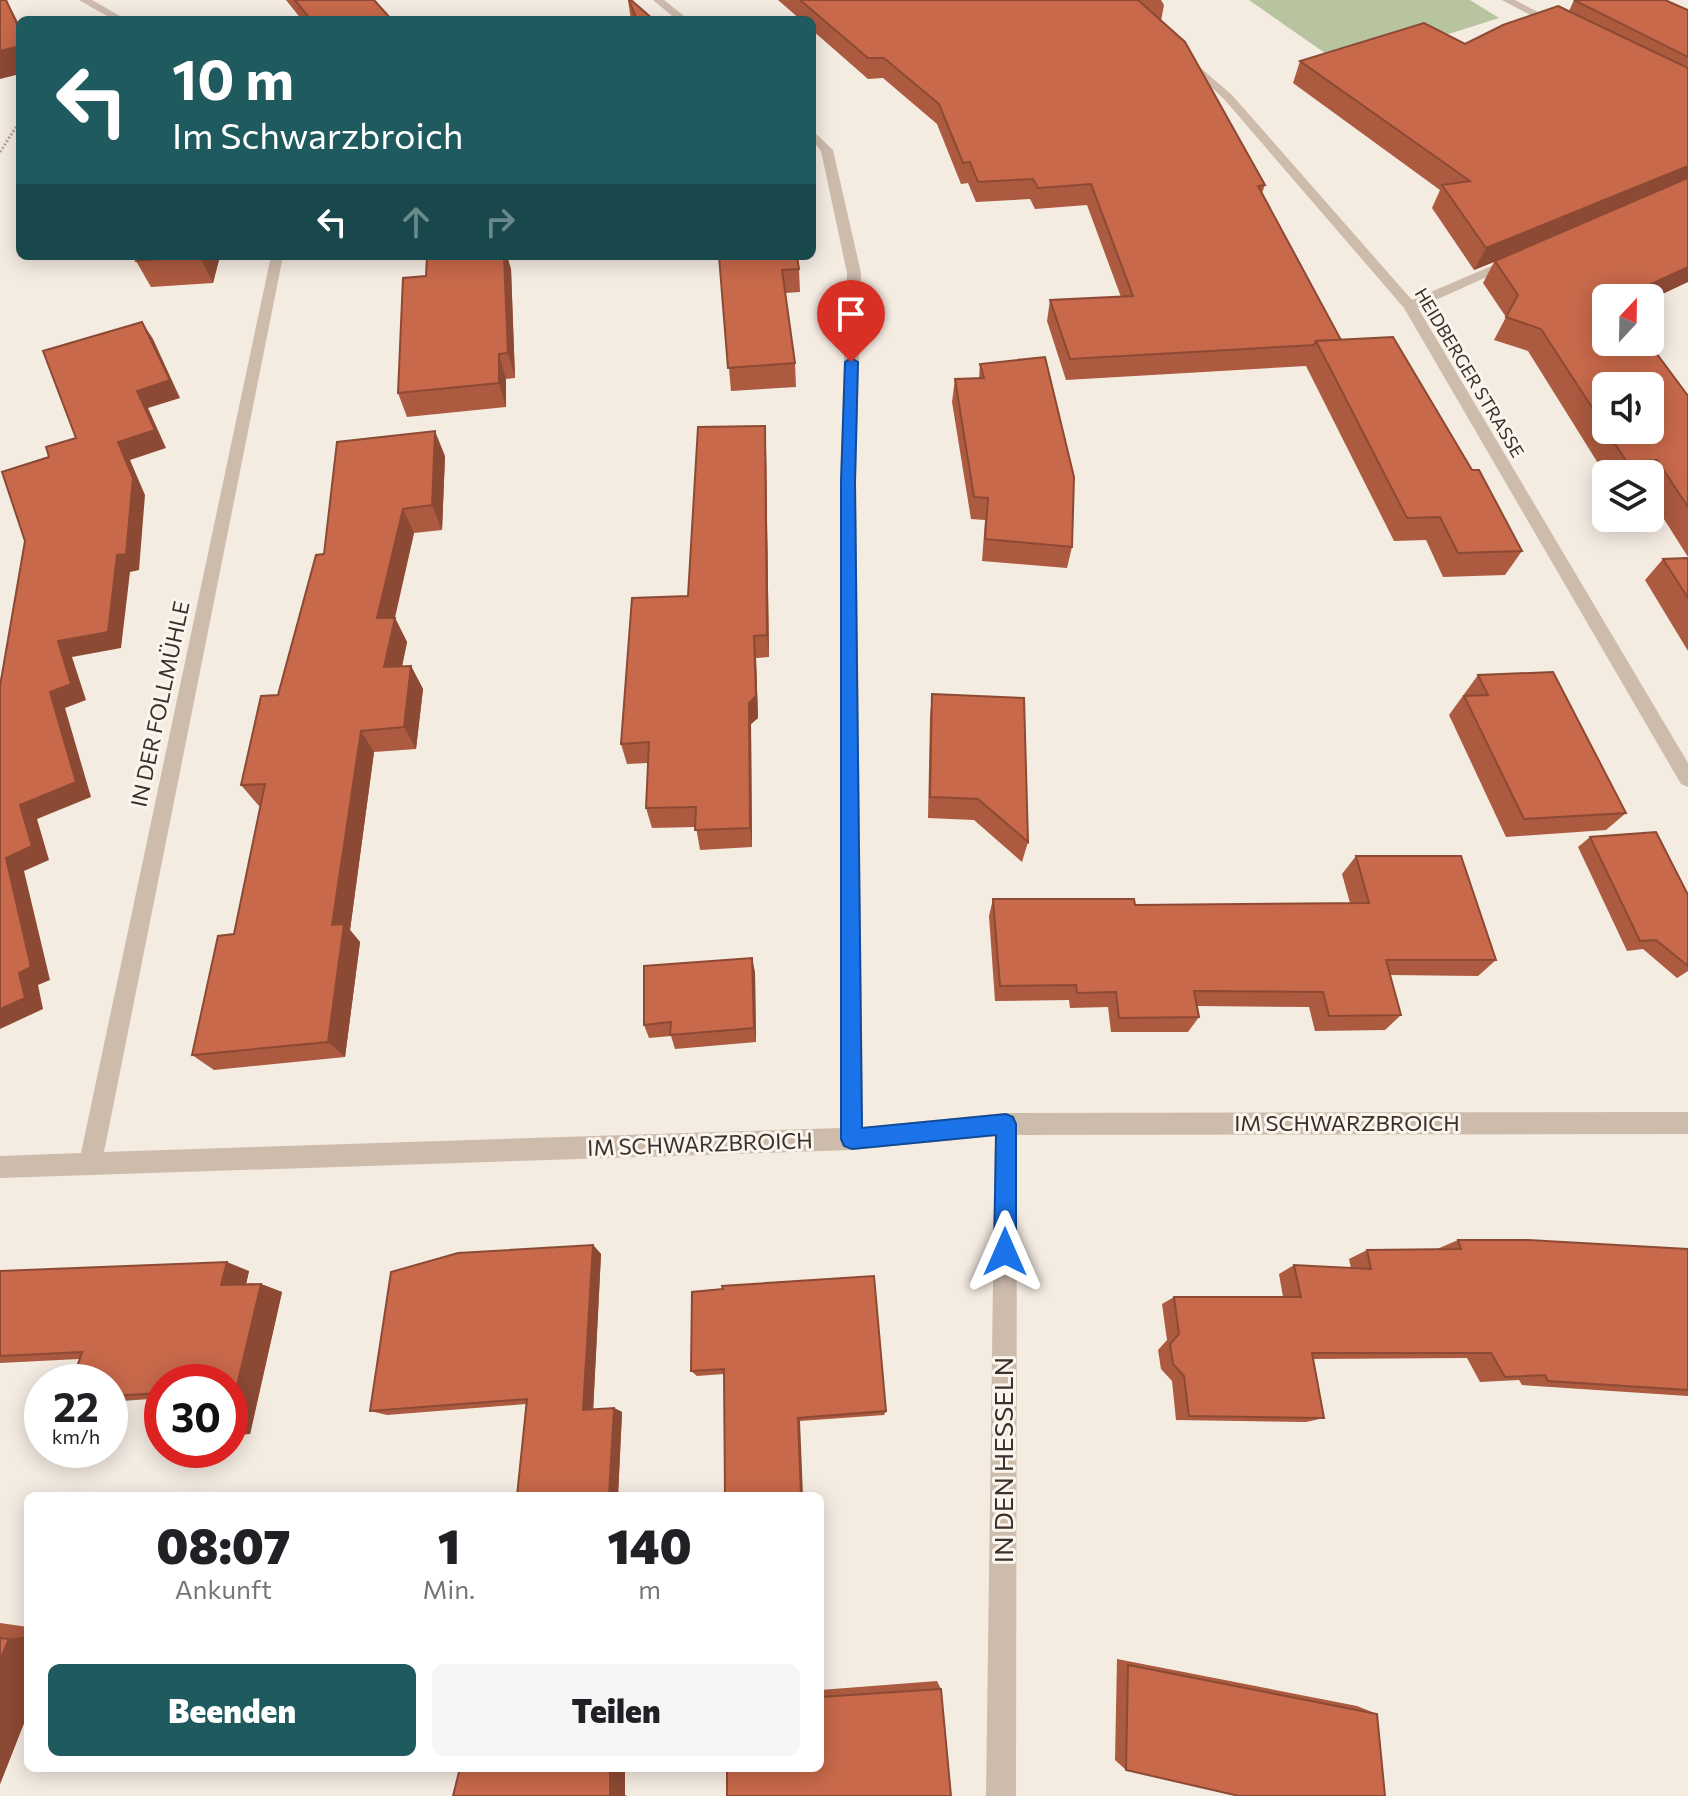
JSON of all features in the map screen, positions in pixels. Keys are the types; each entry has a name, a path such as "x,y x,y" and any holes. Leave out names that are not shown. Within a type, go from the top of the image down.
{"street":[{"path":"84,0 114,16"},
{"path":"658,0 679,16"},
{"path":"1507,0 1563,28"},
{"name":"HEIDBERGER STRASSE","path":"1169,43 1228,97 1410,306 1688,779"},
{"path":"816,138 827,150 854,273 848,482 852,1139"},
{"path":"1410,306 1527,256"},
{"name":"IN DER FOLLMÜHLE","path":"91,1162 276,260"},
{"name":"IM SCHWARZBROICH","path":"0,1167 852,1139 1006,1124 1688,1123"},
{"name":"IN DEN HESSELN","path":"1001,1796 1006,1124"}],"path":[{"path":"0,152 16,127"}],"green space":[{"path":"1249,0 1470,0 1499,18 1345,67"}],"building":[{"path":"0,0 6,0 16,21 16,47 0,51"},
{"path":"295,0 374,0 388,16 308,16"},
{"path":"629,0 649,16 635,16"},
{"path":"800,0 1138,0 1185,42 1265,185 1258,186 1341,340 1316,341 1314,345 1070,359 1050,300 1133,296 1091,184 1038,188 1033,179 978,182 970,162 963,163 939,104 884,58 868,58"},
{"path":"1574,0 1665,0 1688,10 1688,57"},
{"path":"1558,6 1688,68 1688,166 1486,248 1442,185 1470,181 1300,61 1424,23 1465,44 1503,25"},
{"path":"1688,178 1688,267 1651,284 1592,284 1592,356 1658,356 1688,396 1688,507 1664,471 1664,460 1626,460 1615,444 1664,444 1664,372 1592,372 1592,407 1541,329 1506,317 1518,295 1495,261"},
{"path":"427,260 504,260 508,353 499,354 499,383 398,393 403,278 426,276"},
{"path":"719,260 798,260 799,269 782,270 795,363 728,368"},
{"path":"142,322 170,380 137,391 155,430 118,442 133,478 126,554 117,555 108,632 58,641 71,684 50,692 76,782 20,805 32,846 6,858 31,967 19,973 25,998 0,1009 0,686 25,541 2,472 49,457 46,447 76,438 43,351"},
{"path":"1393,337 1472,470 1479,470 1522,551 1458,553 1440,517 1407,518 1316,341"},
{"path":"1045,357 1074,477 1072,547 985,539 988,498 974,497 955,379 984,378 980,364"},
{"path":"765,426 767,635 754,636 756,696 749,703 750,828 695,830 696,807 646,808 649,742 621,744 632,598 688,596 698,427"},
{"path":"435,431 432,505 403,509 377,618 395,618 384,667 411,666 404,727 361,731 332,925 344,924 328,1042 192,1055 218,936 234,934 265,784 241,785 261,696 278,695 316,555 324,554 337,442"},
{"path":"1688,558 1688,598 1663,559"},
{"path":"1553,672 1626,813 1524,819 1464,696 1488,695 1478,675"},
{"path":"932,694 1024,698 1028,842 978,799 930,797"},
{"path":"1656,832 1688,895 1688,966 1656,940 1640,941 1590,837"},
{"path":"1356,856 1461,856 1496,960 1386,960 1401,1015 1329,1016 1323,992 1194,991 1199,1017 1119,1018 1116,992 1077,993 1076,985 1000,986 993,899 1134,899 1135,905 1369,903"},
{"path":"752,958 754,1028 670,1035 671,1022 644,1025 644,966"},
{"path":"1458,1240 1528,1240 1688,1249 1688,1390 1548,1381 1545,1375 1505,1377 1491,1353 1312,1353 1324,1418 1189,1416 1184,1376 1173,1364 1170,1344 1179,1334 1174,1297 1301,1297 1294,1265 1371,1269 1367,1250 1461,1249"},
{"path":"593,1245 583,1410 614,1408 609,1492 517,1492 527,1399 370,1411 391,1272 458,1253"},
{"path":"227,1262 221,1285 261,1284 242,1364 144,1364 144,1394 128,1395 128,1364 78,1364 82,1352 0,1356 0,1271"},
{"path":"874,1276 886,1411 798,1418 801,1492 725,1492 724,1369 691,1371 692,1292 723,1289 722,1286"},
{"path":"0,1638 9,1639 0,1660"},
{"path":"1128,1665 1377,1714 1385,1796 1239,1796 1126,1770"},
{"path":"941,1689 951,1796 727,1796 727,1772 824,1772 824,1697"},
{"path":"459,1772 610,1772 610,1796 453,1796"}],"route":[{"path":"851,362 848,482 852,1139 1006,1124 1005,1252"}]}
